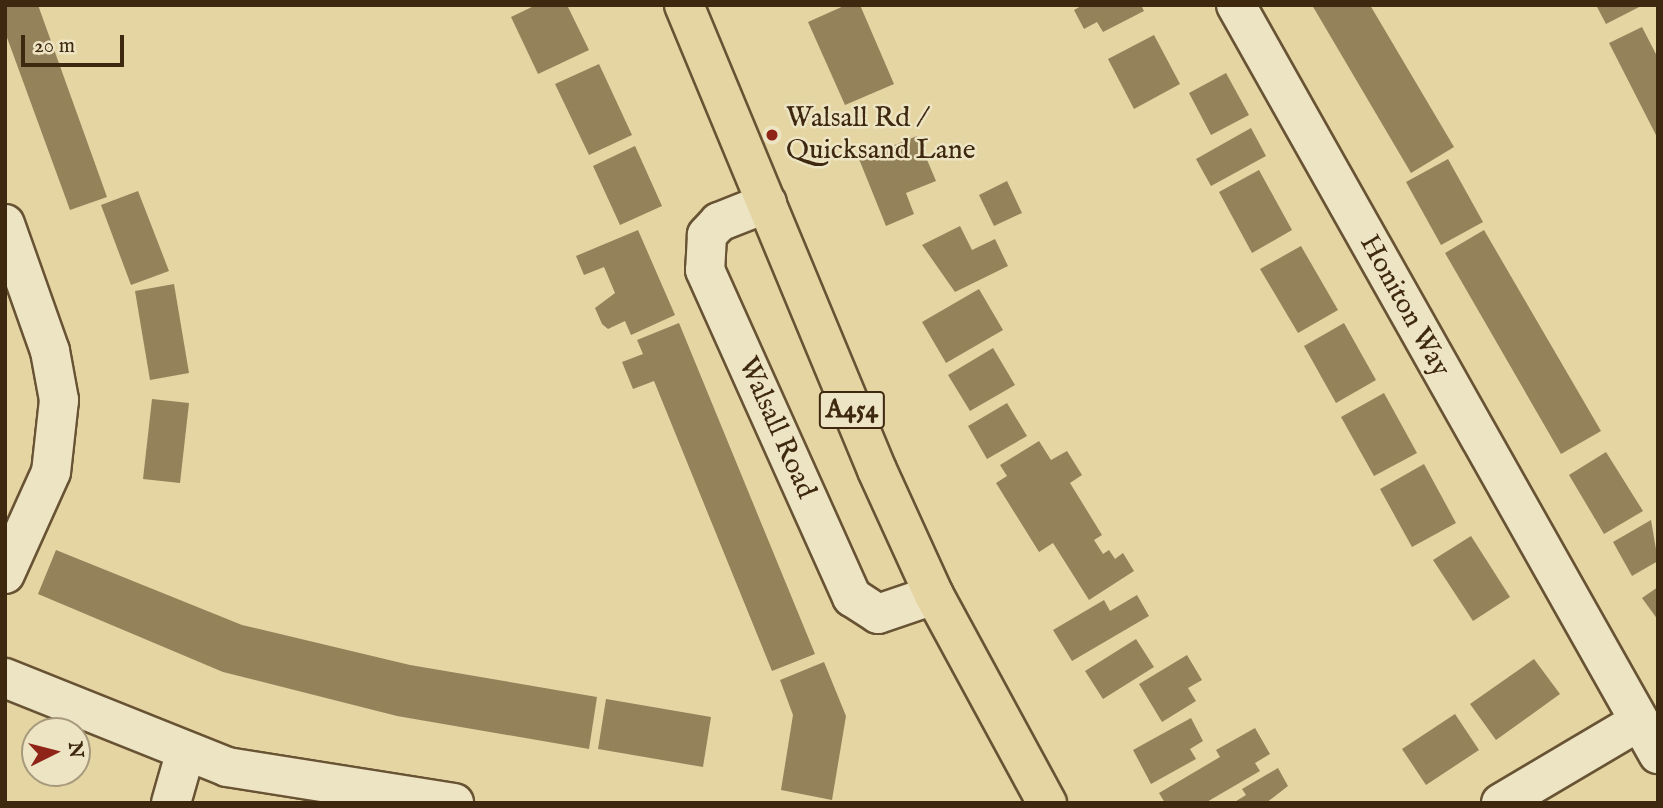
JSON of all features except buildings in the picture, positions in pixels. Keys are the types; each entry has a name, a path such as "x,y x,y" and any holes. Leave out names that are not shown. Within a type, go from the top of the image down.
{"main road":[{"name":"A454","path":"684,5 933,595 1047,803"}],"street":[{"name":"Honiton Way","path":"1236,5 1560,614 1658,754"},
{"name":"Walsall Road","path":"766,203 719,222 707,236 705,270 852,597 878,614 933,595"},
{"path":"5,224 50,351 59,400 51,472 5,573"},
{"path":"5,678 185,754 280,779 454,803"},
{"path":"1501,803 1638,722"},
{"path":"171,803 185,754"}],"place":[{"name":"Walsall Rd / Quicksand Lane","path":"772,135"}]}
